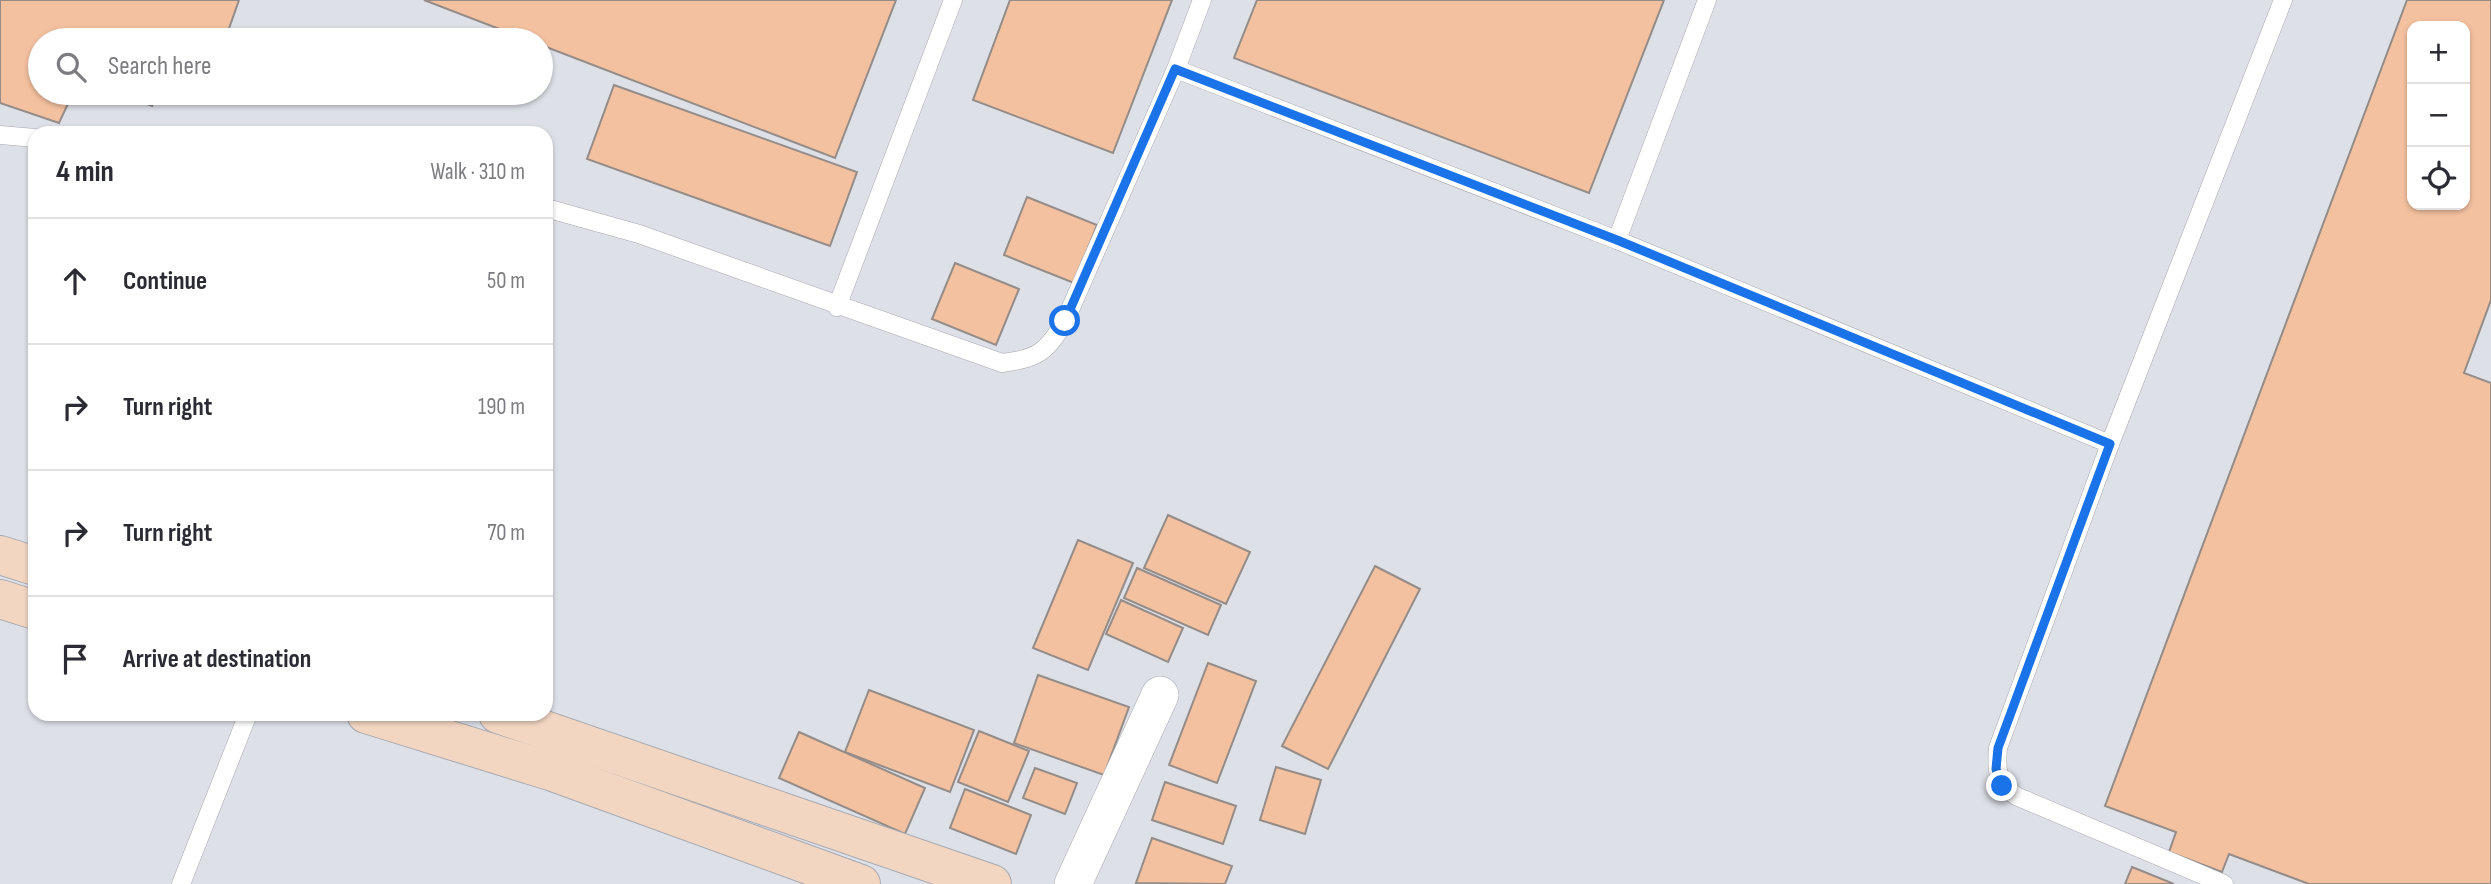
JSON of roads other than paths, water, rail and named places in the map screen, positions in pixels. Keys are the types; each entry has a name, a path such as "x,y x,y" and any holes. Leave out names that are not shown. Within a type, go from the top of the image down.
{"street":[{"path":"0,555 28,564"},
{"path":"0,598 28,608"},
{"path":"1073,884 1160,695"},
{"path":"389,721 550,771 842,881 845,836"},
{"path":"518,721 845,836 992,884"}],"lane":[{"path":"837,307 953,0"},
{"path":"553,210 639,234 837,307 1002,363 1028,360 1051,345 1065,321 1175,69 1202,0"},
{"path":"1617,240 1707,0"},
{"path":"2224,884 2016,796 2002,786 1996,769 1998,748 2110,444 2283,0"},
{"path":"1175,69 1617,240 2110,444"},
{"path":"0,135 28,137"},
{"path":"181,884 245,721"}]}
